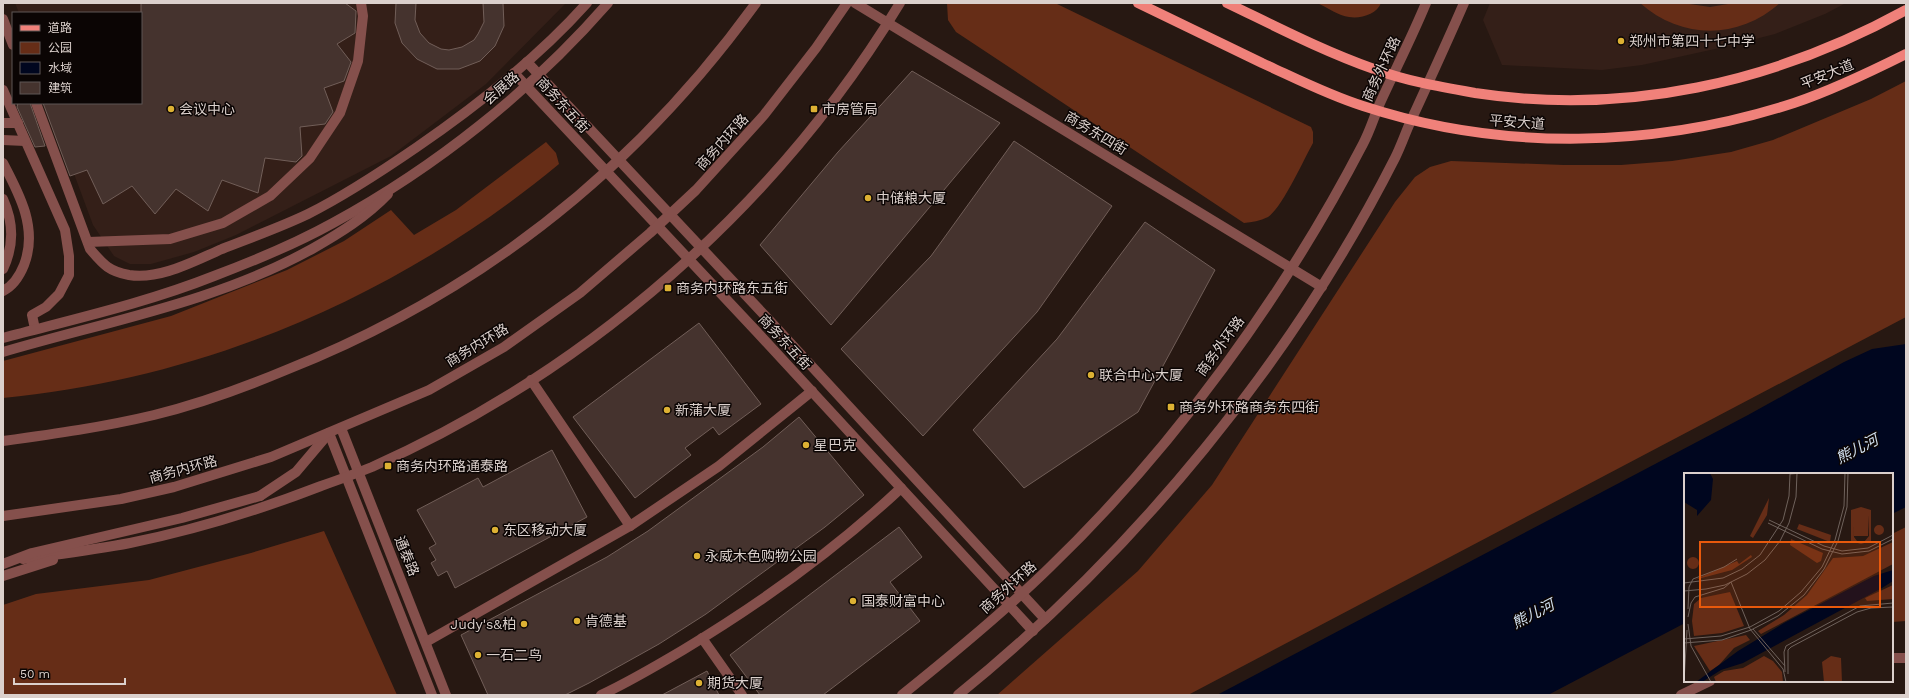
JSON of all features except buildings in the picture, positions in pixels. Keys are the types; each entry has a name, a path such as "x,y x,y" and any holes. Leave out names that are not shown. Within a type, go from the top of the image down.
{"main road":[{"name":"平安大道","path":"1138,3 1301,81 1361,106 1411,120 1503,137 1566,139 1623,138 1679,132 1734,120 1795,103 1838,86 1906,54"},
{"name":"平安大道","path":"1226,3 1317,46 1374,69 1394,75 1428,84 1507,98 1566,100 1620,99 1672,93 1725,82 1783,66 1857,35 1906,10"}],"street":[{"path":"88,242 170,238 223,223 270,196 310,158 340,113 358,61 363,16 361,3"},
{"name":"会展路","path":"36,104 90,249 106,268 130,275 152,275 176,268 308,214 361,184 468,112 514,74 587,3"},
{"name":"会展路","path":"401,182 438,157 502,108 539,74 608,3"},
{"path":"3,441 107,426 163,412 244,387 348,345 445,292 505,254 564,208 619,160 643,137 706,68 756,3"},
{"name":"商务内环路","path":"3,516 107,502 174,487 271,457 429,390 504,347 580,293 658,226 696,190 764,116 816,48 847,3"},
{"name":"商务东四街","path":"855,3 887,24 1322,287"},
{"path":"3,562 130,543 193,528 286,499 358,472 451,427 531,380 572,353 640,299 688,259 728,222 799,144 852,74 900,3"},
{"name":"商务外环路","path":"902,695 963,646 1022,594 1079,538 1142,470 1223,367 1292,269 1364,141 1426,3"},
{"path":"958,695 1033,631 1109,557 1173,487 1251,388 1322,287 1396,156 1464,3"},
{"path":"3,19 12,42"},
{"name":"商务东五街","path":"527,62 1046,619"},
{"name":"商务东五街","path":"514,74 812,391 1033,631"},
{"path":"3,90 65,230 69,256 69,275 60,294 46,307 32,315 35,329"},
{"path":"3,123 18,123"},
{"path":"3,140 25,141"},
{"path":"3,163 19,196 27,217 30,243 20,274 7,289 3,291"},
{"path":"3,352 155,311 209,294 261,275 342,232 371,210 401,182"},
{"path":"3,338 145,300 213,277 333,223 401,182"},
{"path":"3,199 8,209 12,229 9,256 3,269"},
{"path":"531,380 630,526"},
{"path":"426,642 630,526 719,466 812,391"},
{"name":"通泰路","path":"341,428 446,695"},
{"path":"3,562 32,553 182,518 260,496 296,472 329,433"},
{"name":"通泰路","path":"329,433 432,695"},
{"path":"601,695 626,683 702,638 765,597 835,546 901,488"},
{"path":"3,576 77,552"},
{"path":"702,638 742,695"},
{"path":"1893,658 1906,658"},
{"path":"1681,695 1708,682"}],"shaded area":[{"path":"15,3 566,3 486,84 391,156 236,235 194,252 151,264 130,264 114,256 93,225 70,163 140,104 142,104 142,12 19,12"},
{"name":"郑州市第四十七中学","path":"1490,3 1846,3 1825,14 1775,34 1642,65 1602,70 1502,65 1483,20"}],"green space":[{"path":"947,3 1055,3 1311,127 1313,132 1313,143 1286,194 1274,212 1268,217 1244,223 956,32 948,20"},
{"path":"1317,3 1381,3 1372,13 1354,17 1341,15"},
{"path":"1640,3 1683,3 1710,7 1734,3 1780,3 1764,15 1746,24 1728,29 1710,31 1692,29 1674,24 1656,15"},
{"path":"1906,81 1906,317 1188,695 997,695 1138,571 1212,485 1395,202 1415,177 1430,167 1451,161 1564,165 1621,165 1672,161 1731,152 1773,140 1871,99"},
{"path":"546,142 556,153 559,164 498,211 435,253 368,290 299,323 227,350 154,372 79,388 3,398 3,361 171,316 287,270 344,241 391,210 414,235 456,210"},
{"path":"1906,527 1906,621 1893,622 1893,534"},
{"path":"324,531 397,695 3,695 3,605 36,594 149,580 251,553"}],"water":[{"name":"熊儿河","path":"1906,344 1906,507 1893,514 1893,473 1684,473 1684,624 1548,695 1217,695 1748,415 1844,362 1872,349"}],"place":[{"name":"郑州市第四十七中学","path":"1621,41"},
{"name":"会议中心","path":"171,109"},
{"name":"市房管局","path":"814,109"},
{"name":"中储粮大厦","path":"868,198"},
{"name":"商务内环路东五街","path":"668,288"},
{"name":"联合中心大厦","path":"1091,375"},
{"name":"商务外环路商务东四街","path":"1171,407"},
{"name":"新蒲大厦","path":"667,410"},
{"name":"星巴克","path":"806,445"},
{"name":"商务内环路通泰路","path":"388,466"},
{"name":"东区移动大厦","path":"495,530"},
{"name":"永威木色购物公园","path":"697,556"},
{"name":"国泰财富中心","path":"853,601"},
{"name":"肯德基","path":"577,621"},
{"name":"Judy's&柏","path":"524,624"},
{"name":"一石二鸟","path":"478,655"},
{"name":"期货大厦","path":"699,683"}]}
